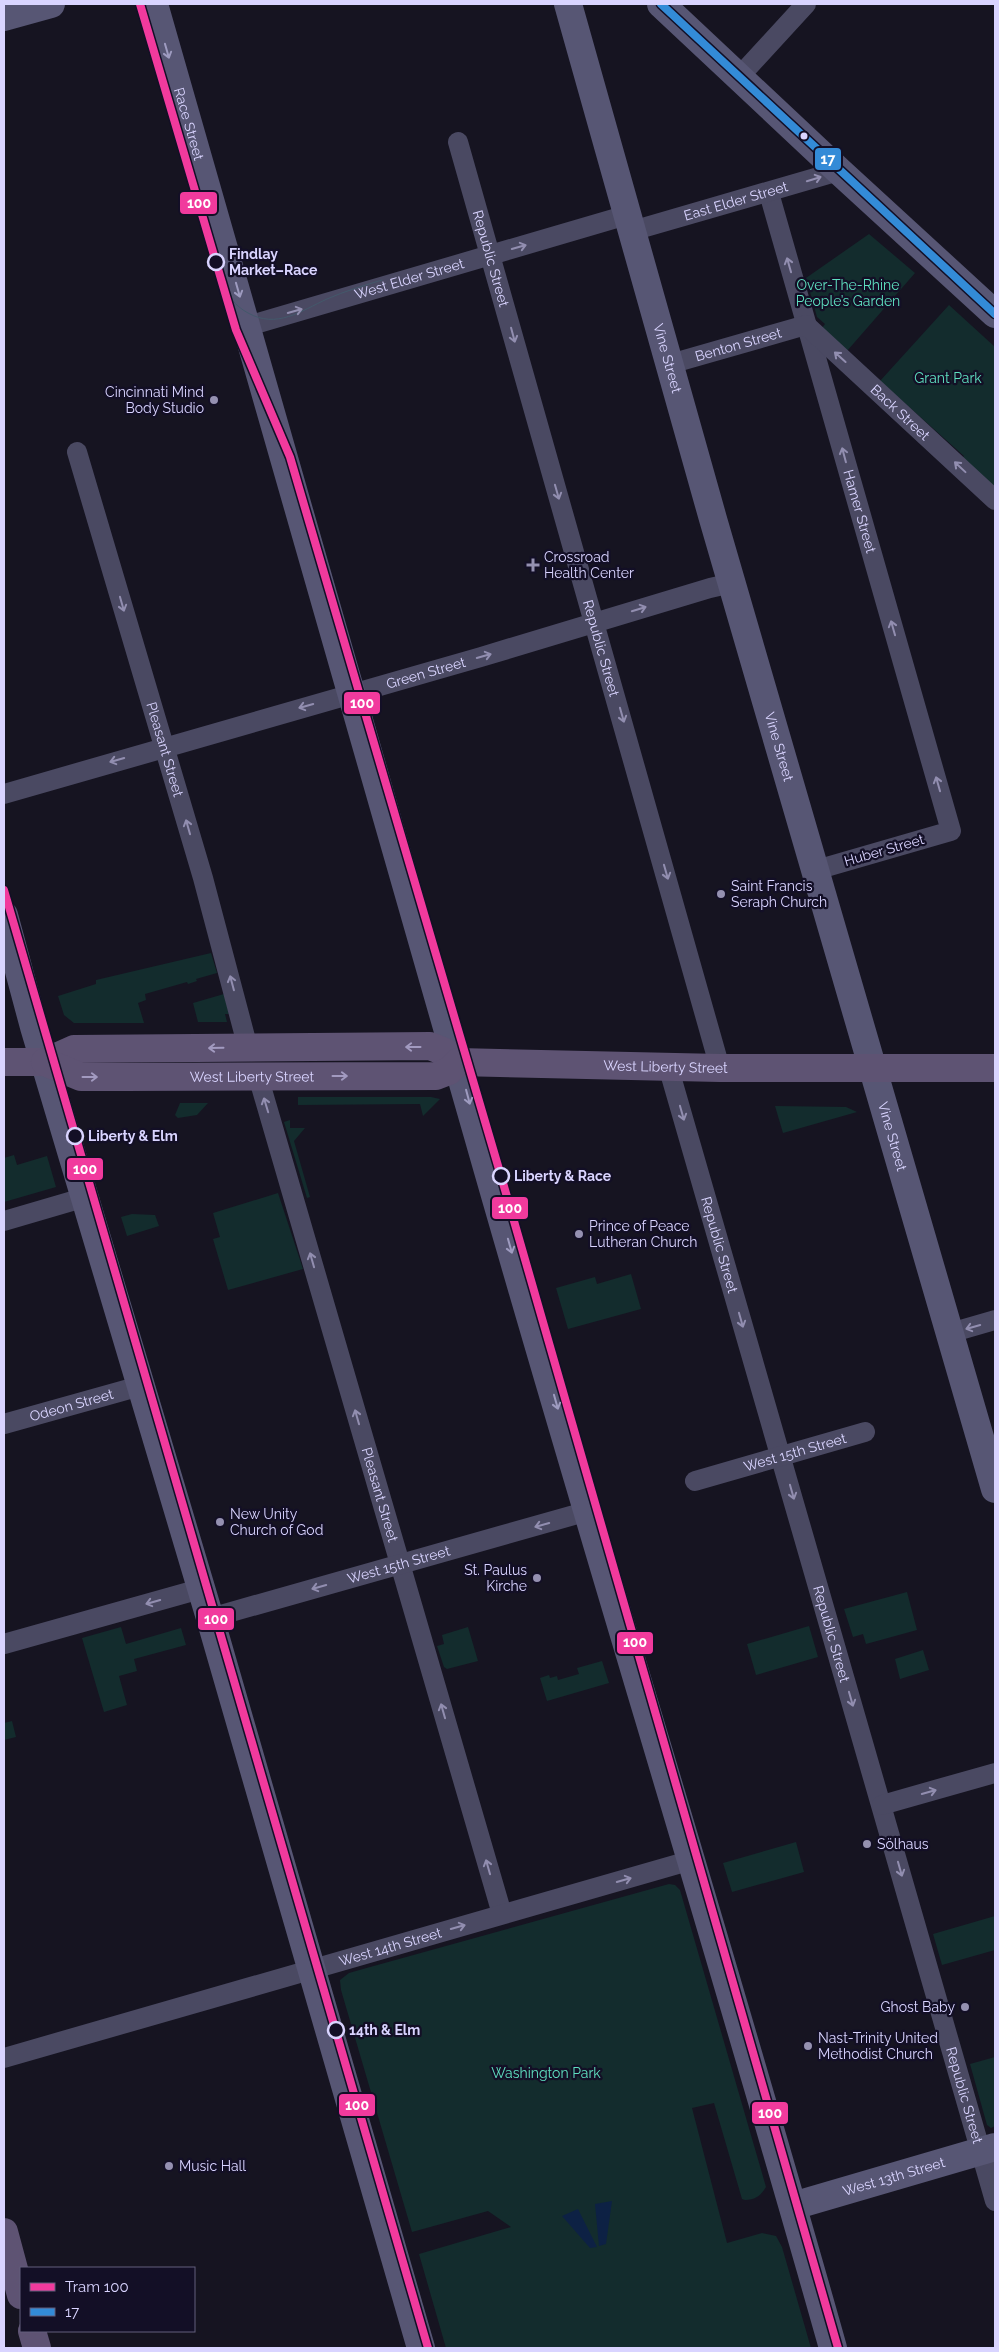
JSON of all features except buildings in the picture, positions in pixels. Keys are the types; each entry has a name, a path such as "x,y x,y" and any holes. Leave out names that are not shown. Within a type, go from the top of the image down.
{"main road":[{"name":"West Liberty Street","path":"44,1062 74,1049 430,1046 445,1052 458,1062 720,1068 995,1068"},
{"name":"West Liberty Street","path":"4,1062 44,1062 81,1077 436,1076 450,1070 458,1062"},
{"path":"4,2234 20,2291"},
{"path":"32,2332 36,2348"}],"street":[{"path":"4,17 51,4"},
{"name":"Race Street","path":"154,4 588,1511 793,2206 832,2348"},
{"name":"Vine Street","path":"568,4 732,583 995,1489"},
{"path":"661,4 995,314"},
{"path":"739,77 806,4"},
{"name":"Republic Street","path":"458,142 720,1068"},
{"name":"East Elder Street","path":"630,223 769,193 839,171"},
{"name":"Hamer Street","path":"769,193 951,831"},
{"name":"West Elder Street","path":"248,326 491,254 630,223"},
{"name":"Benton Street","path":"670,364 806,325"},
{"name":"Back Street","path":"806,325 995,500"},
{"name":"Pleasant Street","path":"77,452 203,878 248,1048"},
{"name":"Green Street","path":"4,794 732,583"},
{"name":"Huber Street","path":"816,870 951,831"},
{"path":"4,915 44,1062 210,1618 421,2348"},
{"name":"Republic Street","path":"668,1066 882,1805 988,2150 995,2201"},
{"name":"Pleasant Street","path":"258,1076 502,1914"},
{"path":"4,1221 86,1198"},
{"path":"950,1333 995,1320"},
{"name":"Odeon Street","path":"4,1424 140,1386"},
{"name":"West 15th Street","path":"695,1480 865,1432"},
{"name":"West 15th Street","path":"210,1618 588,1511"},
{"path":"4,1644 200,1589"},
{"path":"882,1805 995,1773"},
{"name":"West 14th Street","path":"4,2058 692,1860"},
{"name":"West 13th Street","path":"793,2206 988,2150"}],"green space":[{"name":"Over-The-Rhine People’s Garden","path":"869,234 915,273 847,351 822,328 825,324 817,317 806,278"},
{"name":"Grant Park","path":"949,305 995,347 995,490 961,460 964,456 880,381"},
{"path":"211,953 217,973 196,979 197,981 188,984 187,982 145,994 146,1000 138,1003 144,1023 74,1023 64,1015 58,996 96,984 96,980"},
{"path":"224,994 229,1014 225,1014 227,1022 198,1022 193,1003"},
{"path":"298,1097 431,1097 440,1099 423,1116 420,1104 298,1105"},
{"path":"180,1103 208,1103 197,1115 178,1118 175,1115"},
{"path":"775,1106 846,1107 857,1112 783,1133"},
{"path":"290,1120 290,1128 305,1128 294,1141 310,1197 307,1198 284,1122"},
{"path":"14,1155 17,1165 47,1156 56,1187 4,1202 4,1158"},
{"path":"278,1193 303,1269 228,1290 213,1239 220,1237 213,1213"},
{"path":"132,1214 155,1215 159,1226 127,1236 121,1217"},
{"path":"631,1274 641,1309 568,1329 556,1288 595,1277 597,1284"},
{"path":"907,1592 917,1630 866,1644 863,1634 853,1637 844,1609"},
{"path":"809,1626 818,1657 756,1675 747,1644"},
{"path":"121,1627 126,1644 181,1628 186,1645 134,1659 137,1671 119,1676 127,1705 104,1712 82,1638"},
{"path":"468,1627 478,1661 447,1669 444,1667 437,1646 444,1644 442,1635"},
{"path":"923,1650 929,1670 900,1679 895,1659"},
{"path":"602,1661 609,1683 547,1701 540,1678 549,1675 550,1678 557,1676 558,1680 579,1674 577,1668"},
{"path":"12,1721 16,1737 4,1740 4,1723"},
{"path":"796,1842 804,1872 732,1892 723,1863"},
{"name":"Washington Park","path":"669,1884 675,1885 680,1890 766,2187 755,2198 749,2200 742,2199 714,2103 692,2108 727,2243 762,2233 776,2236 782,2247 811,2348 446,2348 419,2254 511,2227 488,2211 412,2232 341,1990 340,1980 349,1973"},
{"path":"995,1916 995,1950 942,1965 933,1934"},
{"path":"995,2057 995,2126 991,2128 987,2125 970,2064"}],"water":[{"path":"612,2201 606,2244 599,2246 595,2204"},
{"path":"578,2209 597,2247 590,2248 562,2216"}],"tram line":[{"name":"100","path":"140,4 236,330 290,457 501,1176 838,2348"},
{"path":"145,4 148,29"},
{"path":"222,281 226,291 239,307 259,317 279,319 298,313 334,296 382,280"},
{"name":"100","path":"4,890 428,2348"}],"transit line":[{"name":"17","path":"661,4 995,314"}],"place":[{"name":"Findlay Market–Race","path":"216,262"},
{"name":"Cincinnati Mind Body Studio","path":"214,400"},
{"name":"Crossroad Health Center","path":"533,565"},
{"name":"Saint Francis Seraph Church","path":"721,894"},
{"name":"Liberty & Elm","path":"75,1136"},
{"name":"Liberty & Race","path":"501,1176"},
{"name":"Prince of Peace Lutheran Church","path":"579,1234"},
{"name":"New Unity Church of God","path":"220,1522"},
{"name":"St. Paulus Kirche","path":"537,1578"},
{"name":"Sölhaus","path":"867,1844"},
{"name":"Ghost Baby","path":"965,2007"},
{"name":"14th & Elm","path":"336,2030"},
{"name":"Nast-Trinity United Methodist Church","path":"808,2046"},
{"name":"Music Hall","path":"169,2166"}]}
